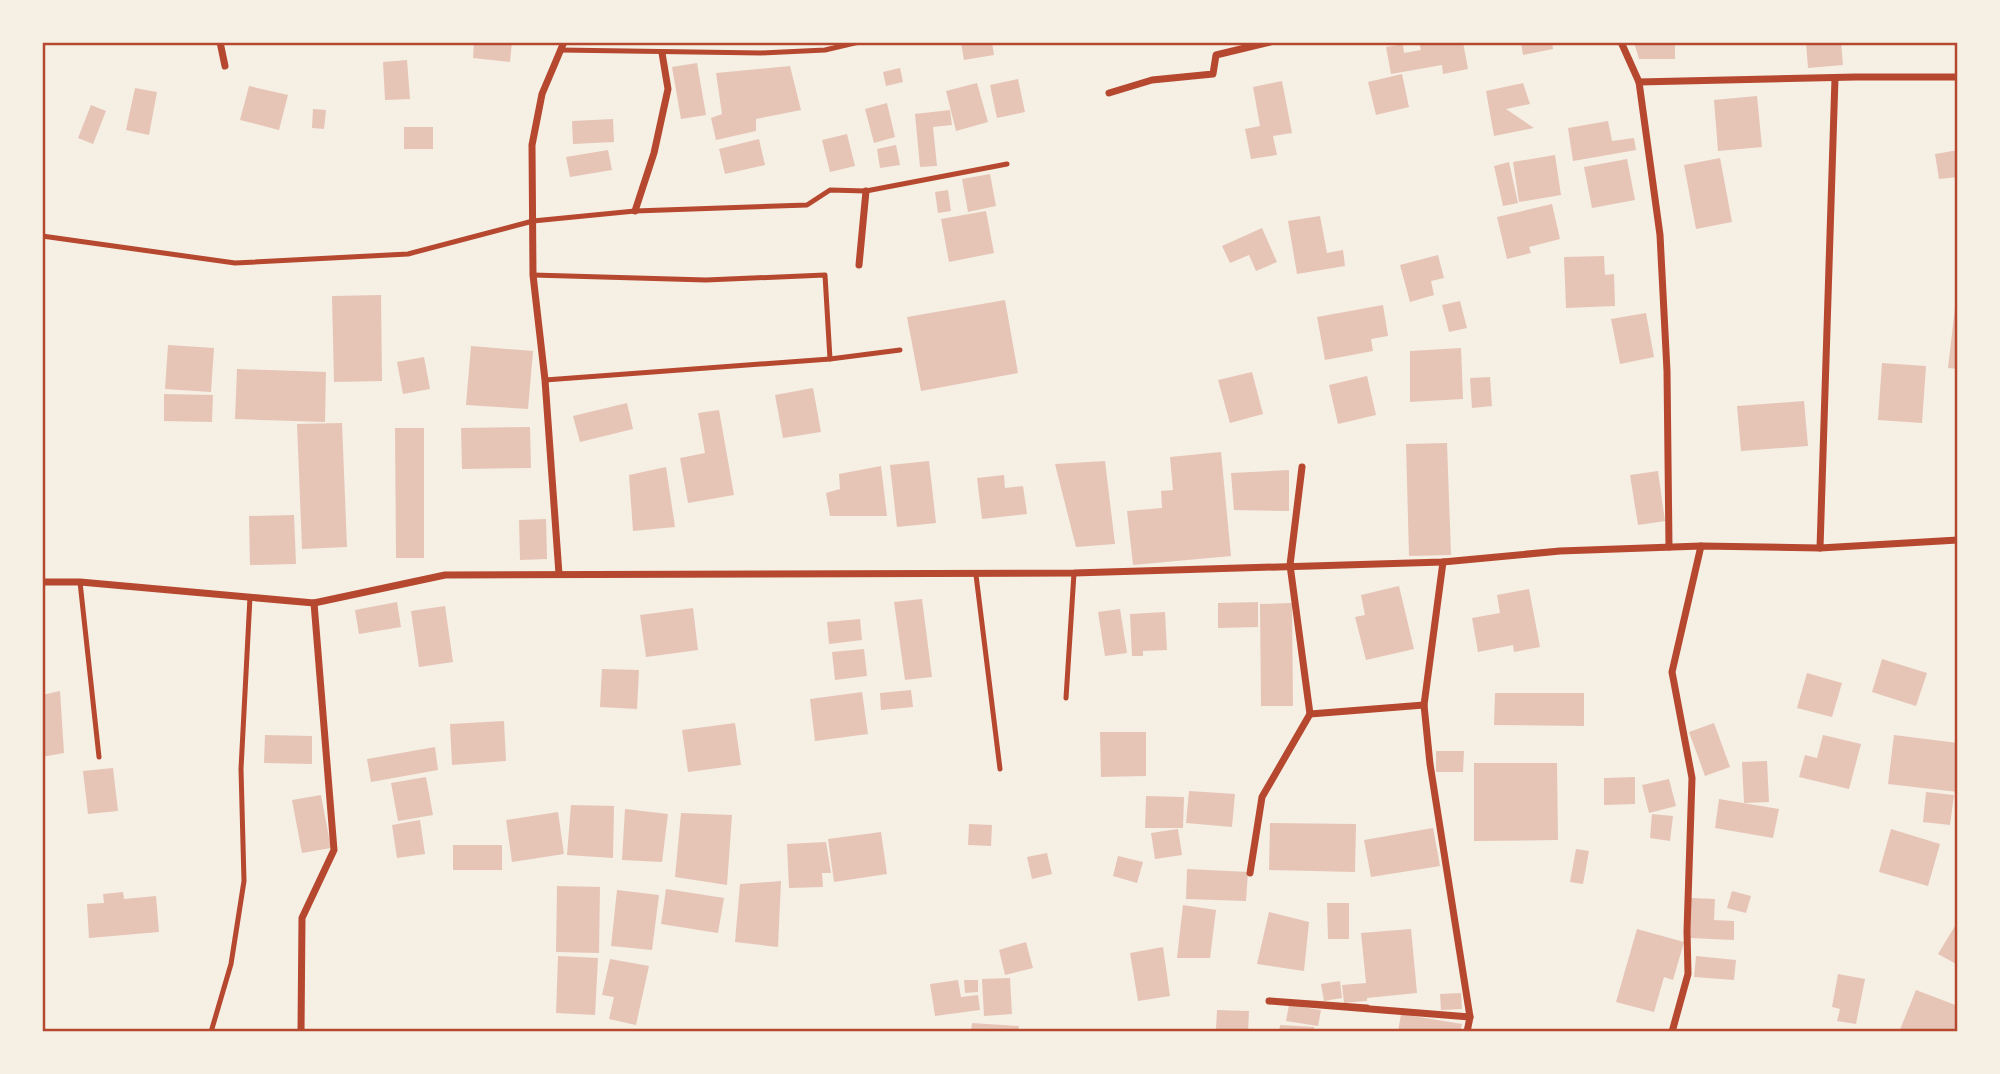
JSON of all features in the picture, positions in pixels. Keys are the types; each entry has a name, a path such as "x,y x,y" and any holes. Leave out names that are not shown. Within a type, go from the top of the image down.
{"street":[{"path":"220,42 225,65"},
{"path":"1108,93 1152,80 1213,74 1216,55 1270,42"},
{"path":"1621,42 1639,82 1660,235 1667,371 1669,547"},
{"path":"559,574 545,380 533,275 532,145 542,93 562,46"},
{"path":"635,211 654,153 668,89 662,53"},
{"path":"1639,82 1958,77"},
{"path":"1820,548 1835,78"},
{"path":"859,265 866,191"},
{"path":"1250,873 1262,797 1310,713 1290,565 1301,467"},
{"path":"42,582 80,582 314,603 446,575 1074,573 1443,562 1560,551 1701,546 1820,548 1958,540"},
{"path":"1672,1032 1688,974 1692,778 1672,672 1701,546"},
{"path":"1443,562 1423,705 1470,1017 1467,1032"},
{"path":"301,1032 302,918 334,850 314,603"},
{"path":"1310,713 1423,705"},
{"path":"1367,1008 1269,1001 1470,1017"}],"lane":[{"path":"562,46 662,53 761,53 825,50 859,42"},
{"path":"42,236 235,263 408,254 533,221 635,211 807,205 830,191 866,191 1007,164"},
{"path":"533,275 706,281 825,275 830,359"},
{"path":"545,380 830,359 900,350"},
{"path":"1066,698 1074,573"},
{"path":"976,575 1000,769"},
{"path":"80,582 99,757"},
{"path":"211,1032 231,964 244,881 241,769 250,597"}],"building":[{"path":"474,42 512,42 510,62 473,58"},
{"path":"961,42 992,42 994,55 964,60"},
{"path":"1419,42 1463,42 1468,69 1443,74 1442,65 1391,74 1386,47 1403,44 1404,53 1421,50"},
{"path":"1521,42 1552,42 1553,49 1523,55"},
{"path":"1634,42 1675,42 1675,59 1639,59"},
{"path":"1806,42 1841,42 1843,65 1808,68"},
{"path":"407,60 410,99 385,100 383,62"},
{"path":"697,63 706,115 681,119 672,67"},
{"path":"790,66 801,110 756,119 756,131 716,140 711,118 722,114 716,73"},
{"path":"900,68 903,82 886,86 883,72"},
{"path":"1402,74 1409,107 1376,115 1368,82"},
{"path":"1018,79 1025,112 997,118 990,85"},
{"path":"1282,81 1292,133 1273,136 1277,155 1251,159 1245,129 1260,126 1253,87"},
{"path":"977,83 988,122 956,131 946,91"},
{"path":"1523,83 1530,104 1506,109 1534,128 1494,136 1486,91"},
{"path":"249,86 288,95 279,130 240,120"},
{"path":"135,88 157,92 149,135 126,130"},
{"path":"1757,96 1762,147 1718,151 1714,100"},
{"path":"887,103 895,137 874,143 865,109"},
{"path":"91,105 106,111 93,144 78,138"},
{"path":"313,109 326,110 324,129 312,128"},
{"path":"950,110 952,125 933,127 937,166 920,167 915,114"},
{"path":"613,119 614,142 573,144 572,121"},
{"path":"1608,121 1612,141 1634,138 1636,150 1573,161 1568,128"},
{"path":"404,127 433,127 433,149 404,149"},
{"path":"847,134 855,166 830,172 822,140"},
{"path":"759,139 765,165 725,174 719,149"},
{"path":"896,145 900,165 880,168 877,149"},
{"path":"608,150 612,170 570,177 566,157"},
{"path":"1958,150 1958,177 1939,179 1935,154"},
{"path":"1555,155 1561,195 1519,202 1513,162"},
{"path":"1720,158 1732,222 1696,229 1684,165"},
{"path":"1627,159 1635,200 1592,208 1584,167"},
{"path":"1509,162 1518,203 1503,206 1494,166"},
{"path":"990,174 996,206 968,212 962,179"},
{"path":"948,190 951,211 938,213 935,192"},
{"path":"1552,204 1560,239 1529,247 1531,253 1507,259 1497,217"},
{"path":"986,211 994,253 949,262 941,219"},
{"path":"1320,216 1327,253 1343,250 1345,266 1297,274 1288,221"},
{"path":"1262,228 1277,262 1256,271 1249,255 1230,263 1222,246"},
{"path":"1438,255 1444,278 1431,281 1434,295 1410,302 1400,265"},
{"path":"1604,256 1605,275 1614,274 1615,306 1566,308 1564,257"},
{"path":"381,295 382,381 334,382 332,296"},
{"path":"1958,299 1958,369 1948,368"},
{"path":"1005,300 1018,373 921,391 907,317"},
{"path":"1460,301 1467,328 1449,332 1442,305"},
{"path":"1383,305 1388,336 1371,339 1373,351 1325,360 1317,317"},
{"path":"1646,313 1654,357 1620,364 1611,319"},
{"path":"168,345 214,348 211,392 165,389"},
{"path":"471,346 533,351 528,409 466,405"},
{"path":"1461,348 1463,399 1410,402 1410,351"},
{"path":"424,357 430,389 403,394 397,362"},
{"path":"1882,363 1926,366 1922,423 1878,420"},
{"path":"237,369 326,372 325,422 235,419"},
{"path":"1252,372 1263,414 1230,423 1218,380"},
{"path":"1367,376 1376,415 1338,424 1329,385"},
{"path":"1490,377 1492,406 1472,408 1470,378"},
{"path":"813,388 821,432 783,438 775,395"},
{"path":"164,394 213,395 212,422 164,421"},
{"path":"1804,401 1808,446 1741,451 1737,406"},
{"path":"627,403 633,429 580,442 573,416"},
{"path":"719,410 734,495 688,503 680,458 705,453 698,413"},
{"path":"342,423 347,547 302,549 297,424"},
{"path":"530,427 531,468 462,469 461,428"},
{"path":"395,428 424,428 424,558 396,558"},
{"path":"1447,443 1451,555 1409,556 1406,444"},
{"path":"1221,452 1231,556 1133,565 1127,511 1162,508 1161,491 1173,490 1170,457"},
{"path":"929,461 936,523 897,527 890,465"},
{"path":"1105,461 1115,544 1076,547 1055,464"},
{"path":"881,466 887,516 830,516 826,493 840,489 839,474"},
{"path":"666,467 675,527 633,531 629,475"},
{"path":"1289,470 1289,511 1234,510 1231,473"},
{"path":"1658,471 1665,521 1638,525 1630,475"},
{"path":"1004,475 1005,488 1023,486 1027,514 982,519 977,478"},
{"path":"294,515 296,564 250,565 249,516"},
{"path":"546,519 547,559 520,560 519,520"},
{"path":"1399,586 1414,649 1366,660 1355,617 1365,615 1361,595"},
{"path":"1529,589 1540,647 1514,652 1513,645 1478,652 1472,618 1500,613 1497,595"},
{"path":"922,599 932,677 905,680 894,602"},
{"path":"397,602 401,627 359,634 355,610"},
{"path":"1258,602 1258,627 1218,628 1218,603"},
{"path":"1292,603 1293,706 1261,706 1260,604"},
{"path":"445,606 453,662 419,667 411,611"},
{"path":"693,608 698,650 646,657 640,615"},
{"path":"1120,609 1127,653 1105,656 1098,612"},
{"path":"1165,612 1167,650 1143,651 1143,656 1132,656 1130,614"},
{"path":"860,619 862,640 829,644 827,622"},
{"path":"864,649 867,676 835,680 832,652"},
{"path":"1882,659 1927,673 1916,706 1872,692"},
{"path":"602,669 639,670 637,709 600,707"},
{"path":"1807,673 1842,683 1832,717 1797,708"},
{"path":"911,690 913,707 881,710 880,693"},
{"path":"60,691 64,753 42,757 42,695"},
{"path":"862,692 868,734 815,741 810,699"},
{"path":"1495,693 1584,693 1584,726 1494,725"},
{"path":"504,721 506,761 452,765 450,724"},
{"path":"735,723 741,765 688,772 682,730"},
{"path":"1714,723 1730,767 1705,776 1689,732"},
{"path":"1100,732 1146,732 1146,776 1101,777"},
{"path":"265,735 312,736 312,764 264,763"},
{"path":"1823,735 1861,744 1849,789 1799,777 1805,755 1817,758"},
{"path":"1894,735 1958,743 1958,792 1888,784"},
{"path":"435,747 438,770 371,782 367,759"},
{"path":"1436,751 1464,751 1463,772 1436,772"},
{"path":"1767,761 1769,802 1744,803 1742,762"},
{"path":"1474,763 1557,763 1558,840 1474,841"},
{"path":"113,768 118,811 88,814 83,771"},
{"path":"426,777 433,815 398,821 391,783"},
{"path":"1635,777 1635,804 1604,805 1604,778"},
{"path":"1669,779 1676,806 1649,813 1642,785"},
{"path":"1189,791 1235,794 1232,827 1186,823"},
{"path":"1926,792 1954,795 1950,825 1923,822"},
{"path":"321,795 331,848 302,853 292,800"},
{"path":"1146,796 1184,797 1183,828 1145,828"},
{"path":"1719,799 1779,809 1773,838 1715,828"},
{"path":"571,805 614,806 613,858 567,855"},
{"path":"625,809 668,814 662,862 622,860"},
{"path":"558,812 564,854 512,862 506,820"},
{"path":"681,813 732,815 727,885 675,877"},
{"path":"1652,814 1673,816 1670,841 1650,838"},
{"path":"420,820 425,854 397,858 392,825"},
{"path":"1270,823 1356,824 1355,872 1269,870"},
{"path":"969,824 992,825 991,846 968,845"},
{"path":"1433,828 1440,866 1371,877 1364,840"},
{"path":"1178,829 1182,855 1155,859 1151,833"},
{"path":"1891,829 1940,844 1928,886 1879,872"},
{"path":"881,832 887,874 834,882 828,839"},
{"path":"826,842 831,873 822,873 823,887 789,888 787,844"},
{"path":"453,845 502,845 502,870 453,870"},
{"path":"1576,849 1589,851 1583,884 1570,882"},
{"path":"1047,853 1052,874 1032,879 1027,857"},
{"path":"1118,856 1143,862 1137,883 1113,876"},
{"path":"1187,869 1248,872 1246,901 1186,899"},
{"path":"781,881 778,947 735,942 740,884"},
{"path":"557,886 600,887 599,953 556,952"},
{"path":"666,889 724,898 718,933 661,924"},
{"path":"617,890 659,895 652,950 611,946"},
{"path":"1732,891 1751,896 1746,913 1727,908"},
{"path":"123,892 124,899 156,896 159,932 89,938 87,904 104,903 103,894"},
{"path":"1691,898 1715,899 1714,920 1734,921 1734,940 1690,938"},
{"path":"1327,903 1349,903 1349,939 1328,939"},
{"path":"1183,905 1216,910 1210,958 1177,958"},
{"path":"1269,912 1309,922 1304,971 1257,964"},
{"path":"1958,921 1958,965 1938,954"},
{"path":"1411,929 1417,993 1344,1003 1342,985 1366,983 1361,933"},
{"path":"1637,929 1684,942 1673,980 1664,977 1654,1012 1616,1002"},
{"path":"1026,942 1033,968 1005,975 999,950"},
{"path":"1163,947 1170,996 1138,1001 1130,953"},
{"path":"558,956 598,958 595,1015 556,1013"},
{"path":"1696,956 1736,960 1734,980 1694,977"},
{"path":"610,959 649,966 636,1025 609,1019 614,997 602,995"},
{"path":"1838,974 1865,979 1856,1024 1837,1021 1840,1009 1832,1007"},
{"path":"1010,978 1012,1014 984,1016 982,979"},
{"path":"958,980 961,997 978,995 980,1010 935,1016 930,984"},
{"path":"964,980 978,980 978,992 965,993"},
{"path":"1340,981 1342,998 1324,1001 1321,984"},
{"path":"1916,990 1958,1006 1958,1032 1899,1032"},
{"path":"1461,993 1462,1009 1441,1010 1440,994"},
{"path":"1289,1005 1321,1010 1318,1026 1286,1021"},
{"path":"1217,1010 1249,1011 1248,1032 1216,1029"},
{"path":"1401,1014 1462,1024 1460,1032 1398,1032"},
{"path":"972,1023 1019,1026 1018,1032 971,1032"},
{"path":"1280,1025 1314,1027 1314,1032 1279,1032"}]}
